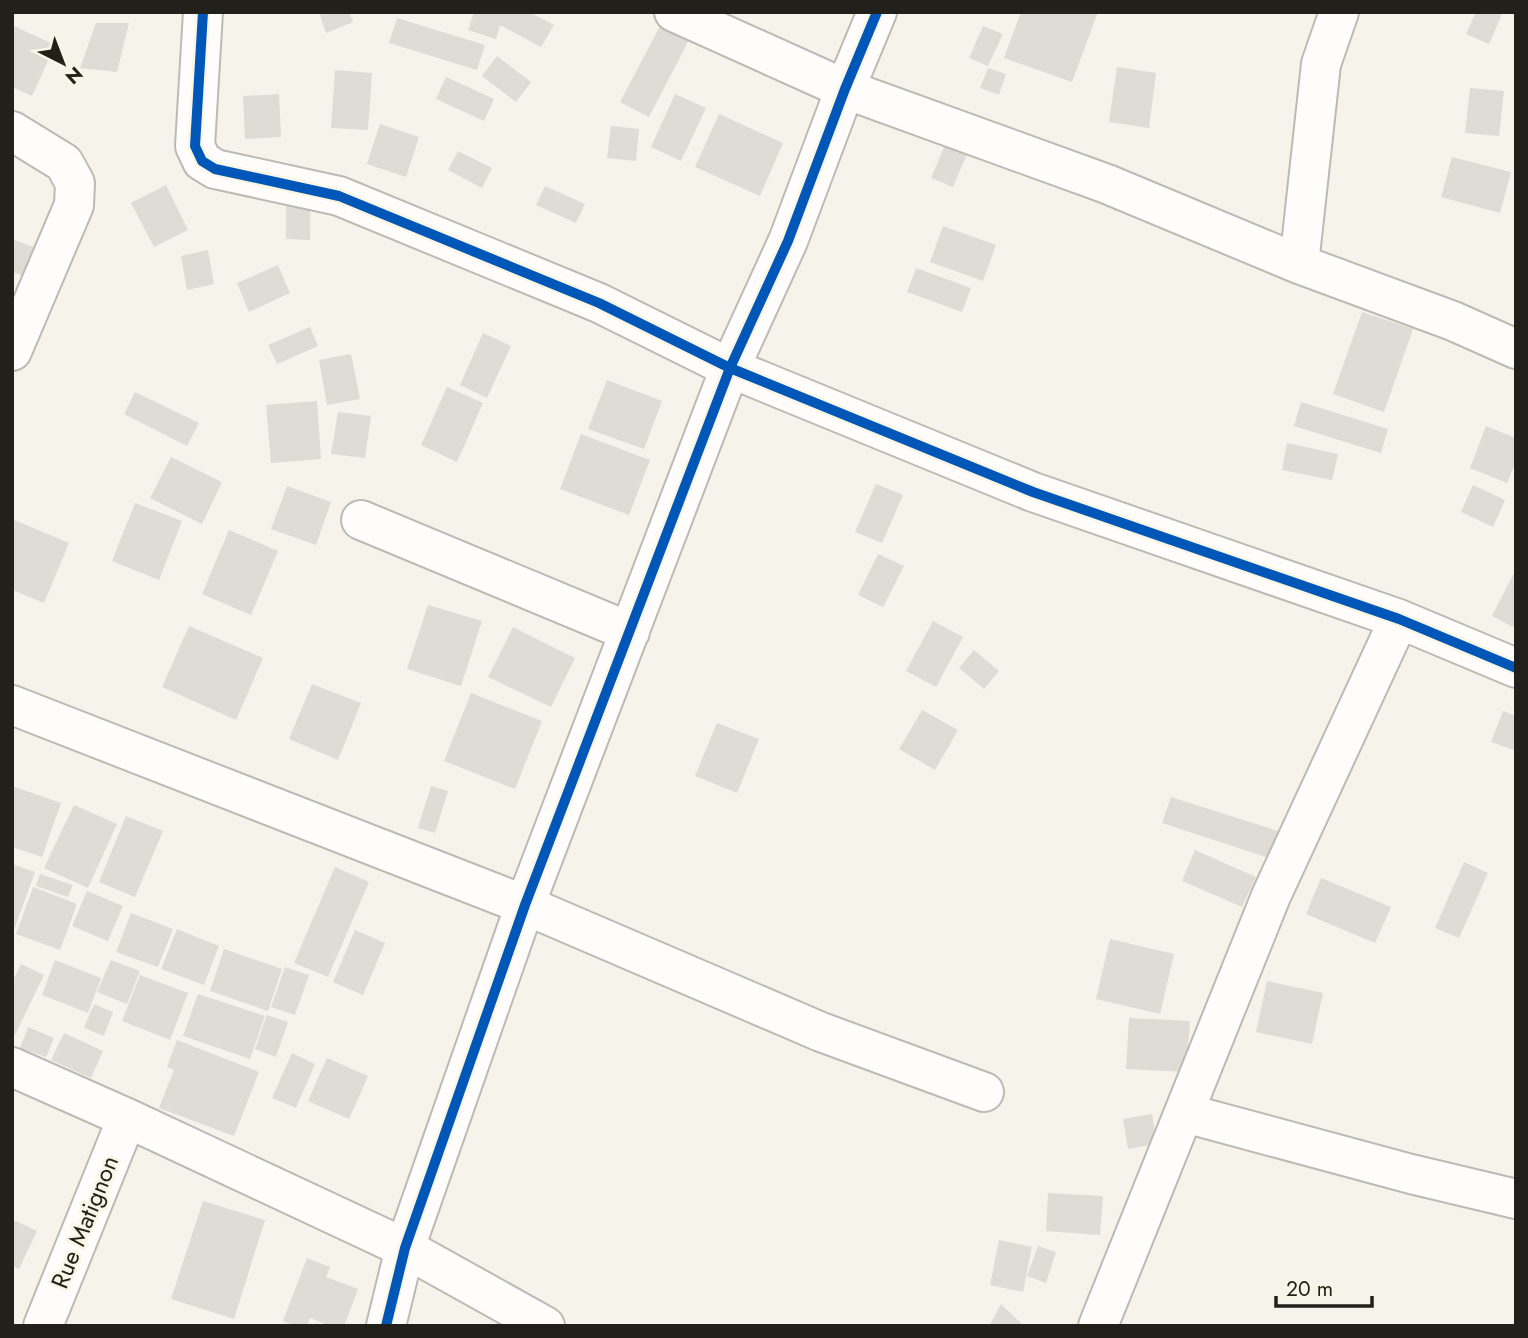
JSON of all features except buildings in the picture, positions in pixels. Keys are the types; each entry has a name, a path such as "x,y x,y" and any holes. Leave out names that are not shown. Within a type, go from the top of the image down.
{"street":[{"path":"203,12 195,146 202,161 215,169 339,196 599,303 730,368 1033,492 1399,619 1516,668"},
{"path":"674,12 845,89 1107,184 1299,264 1453,321 1516,349"},
{"path":"386,1326 405,1248 524,905 730,368 788,241 877,12"},
{"path":"1299,264 1321,64 1339,12"},
{"path":"12,131 64,163 75,183 74,205 12,351"},
{"path":"361,520 630,632"},
{"path":"1098,1326 1271,895 1399,619"},
{"path":"12,705 524,905 821,1032 984,1092"},
{"path":"12,1067 405,1248 545,1326"},
{"path":"1185,1112 1411,1174 1515,1197"},
{"name":"Rue Matignon","path":"43,1326 127,1118"}],"cycle path":[{"path":"203,12 195,146 202,161 215,169 339,196 599,303 730,368 1033,492 1399,619 1516,668"},
{"path":"386,1326 405,1248 525,905 730,368 788,241 877,12"}]}
